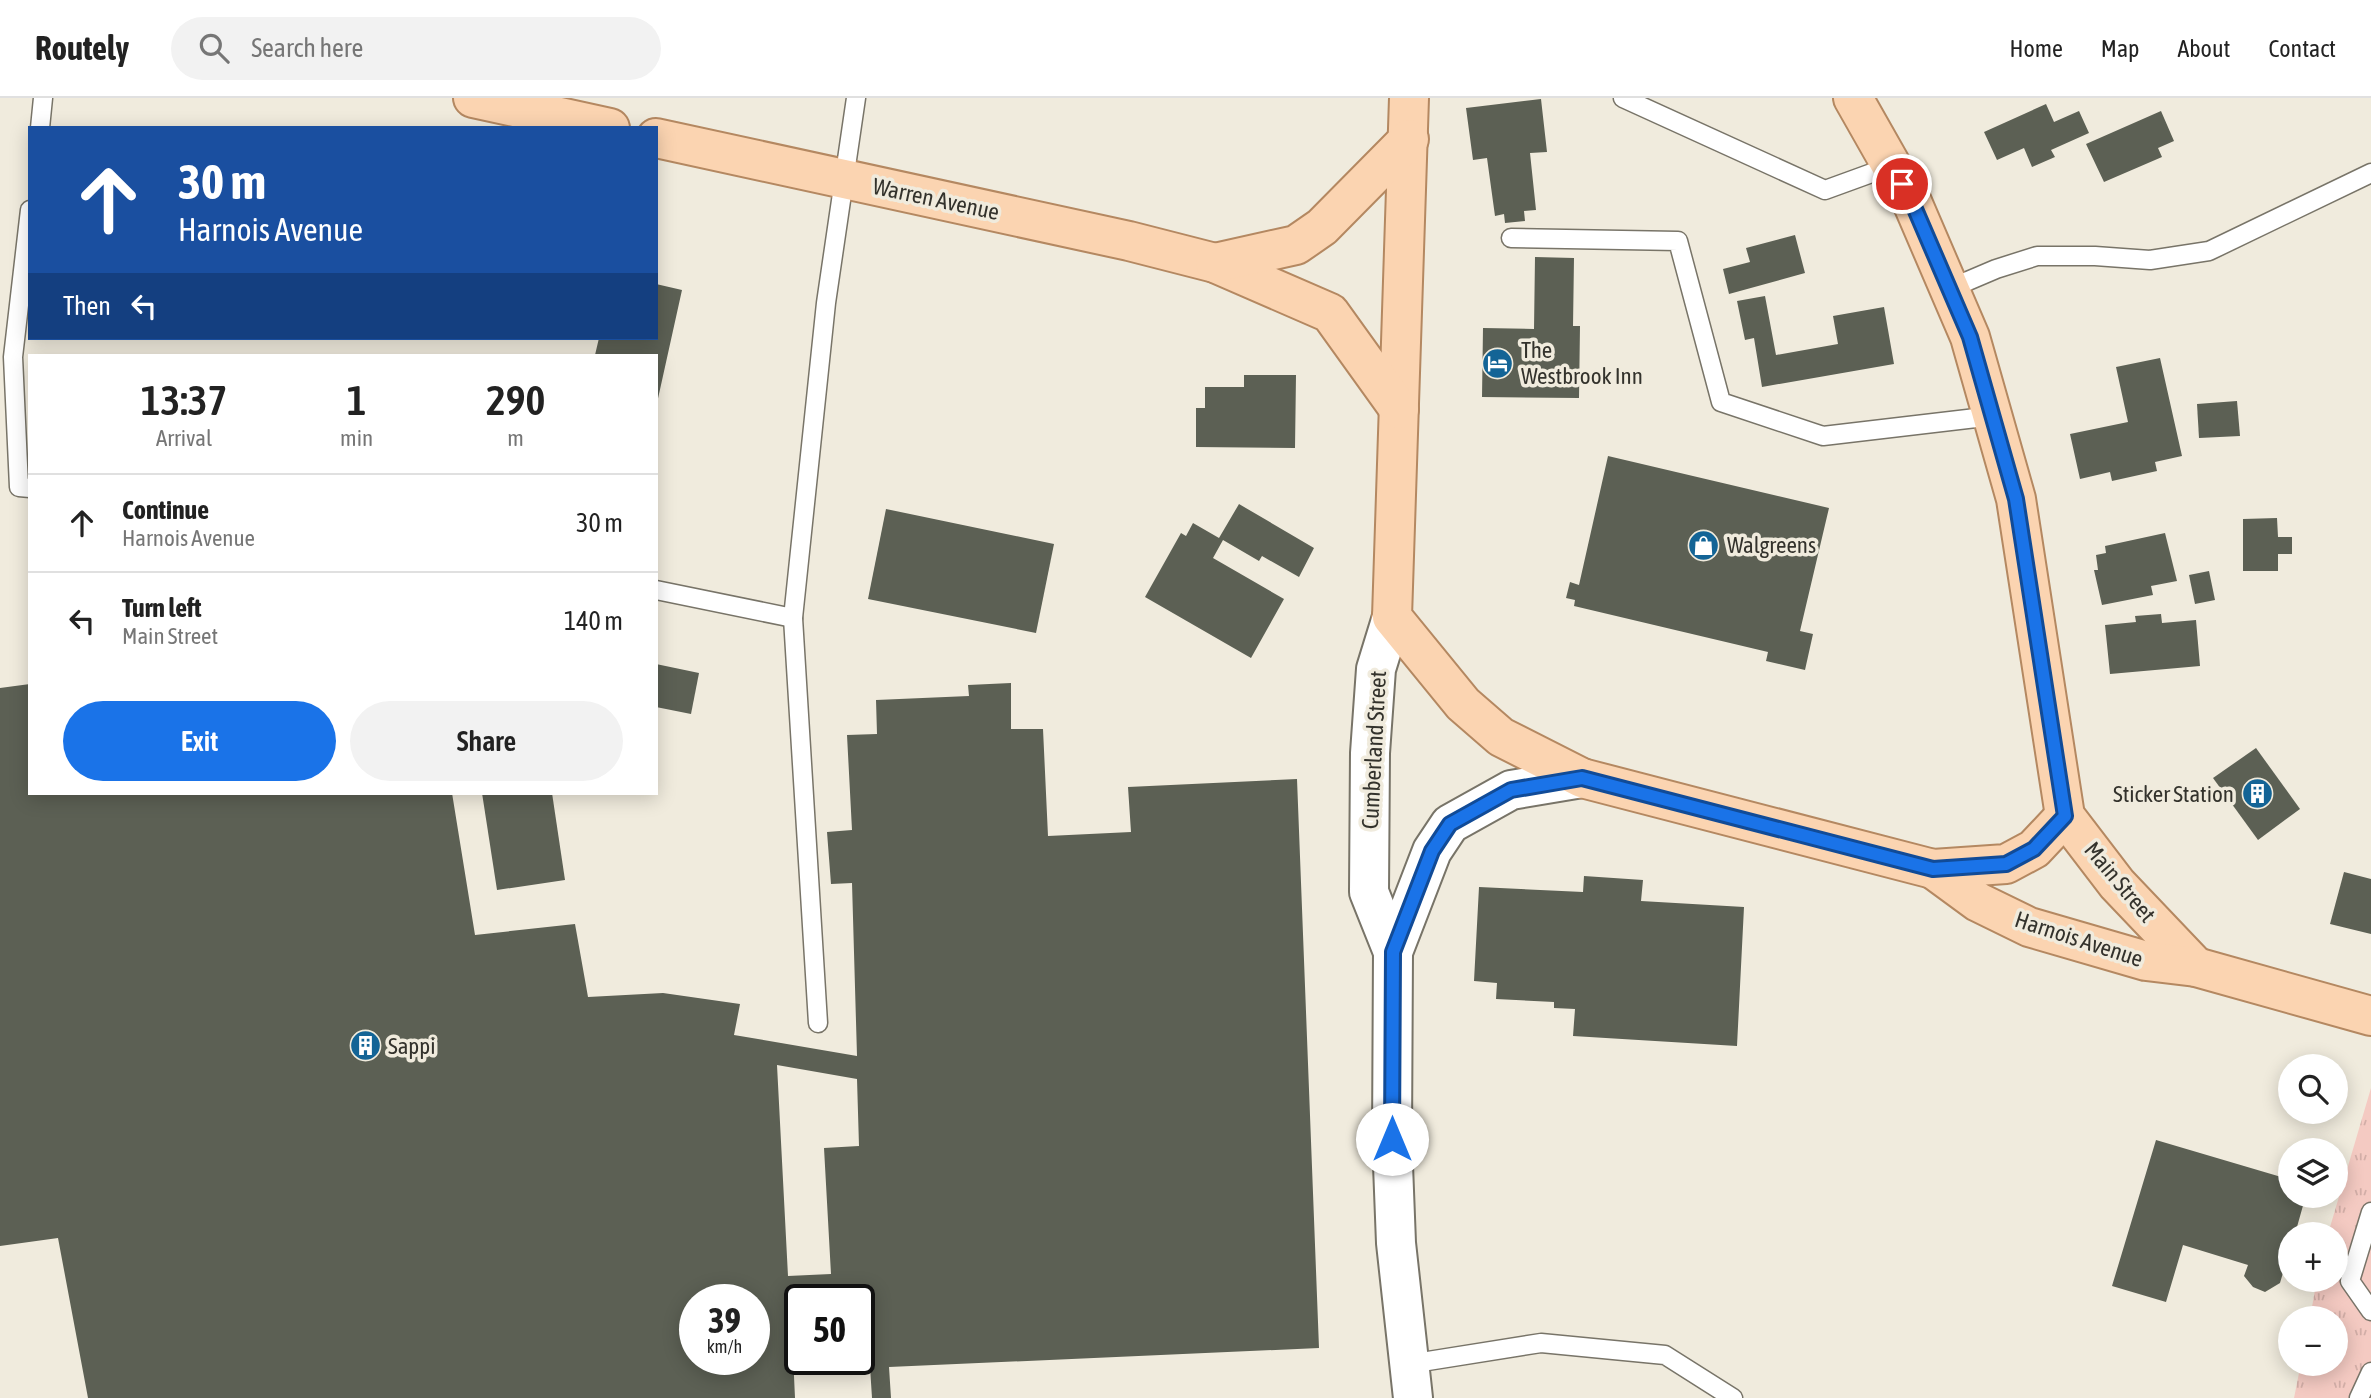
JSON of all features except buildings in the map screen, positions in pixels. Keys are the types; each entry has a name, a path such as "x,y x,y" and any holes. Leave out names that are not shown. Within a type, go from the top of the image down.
{"main road":[{"path":"474,98 602,126"},
{"name":"Cumberland Street","path":"1409,98 1392,617 1376,669 1370,753 1368,892 1393,952 1392,1139 1395,1217 1411,1381"},
{"name":"Main Street","path":"1853,98 1912,202 1970,337 2016,499 2065,816 2118,884 2196,967"},
{"name":"Warren Avenue","path":"658,138 1129,241 1215,263 1330,313 1399,409"},
{"name":"Warren Avenue","path":"1215,263 1296,245 1322,227 1409,139"},
{"name":"Harnois Avenue","path":"1392,617 1462,705 1501,737 1582,778 1933,869 2006,864 2034,849 2065,816"},
{"name":"Harnois Avenue","path":"1393,952 1432,851 1450,824 1511,790 1582,778"},
{"name":"Harnois Avenue","path":"1933,869 1978,902 2029,927 2146,961 2196,967"},
{"path":"2196,967 2371,1016"}],"lane":[{"path":"40,126 43,98"},
{"path":"818,1023 793,618 826,303 856,98"},
{"path":"1623,98 1825,190 1892,166"},
{"path":"1949,289 1996,269 2037,256 2150,260 2209,251 2371,173"},
{"path":"1511,238 1678,241 1721,402 1823,436 1993,416"},
{"path":"28,241 13,356 19,487 28,488"},
{"path":"658,590 793,618"},
{"path":"2371,1212 2350,1281 2371,1311"},
{"path":"1411,1381 1541,1343 1665,1355 1733,1398"},
{"path":"2359,1398 2371,1372"}],"green space":[{"path":"2371,1088 2371,1398 2294,1398 2298,1376 2348,1376 2348,1306 2312,1306 2315,1292 2348,1292 2348,1222 2332,1222 2336,1208 2348,1208 2348,1166"}],"place":[{"name":"The Westbrook Inn","path":"1498,363"},
{"name":"Walgreens","path":"1704,545"},
{"name":"Sticker Station","path":"2257,794"},
{"name":"Sappi","path":"365,1046"}],"route":[{"path":"1392,1139 1393,952 1432,851 1450,824 1511,790 1582,778 1933,869 2006,864 2034,849 2065,816 2016,499 1970,337 1902,184"}]}
